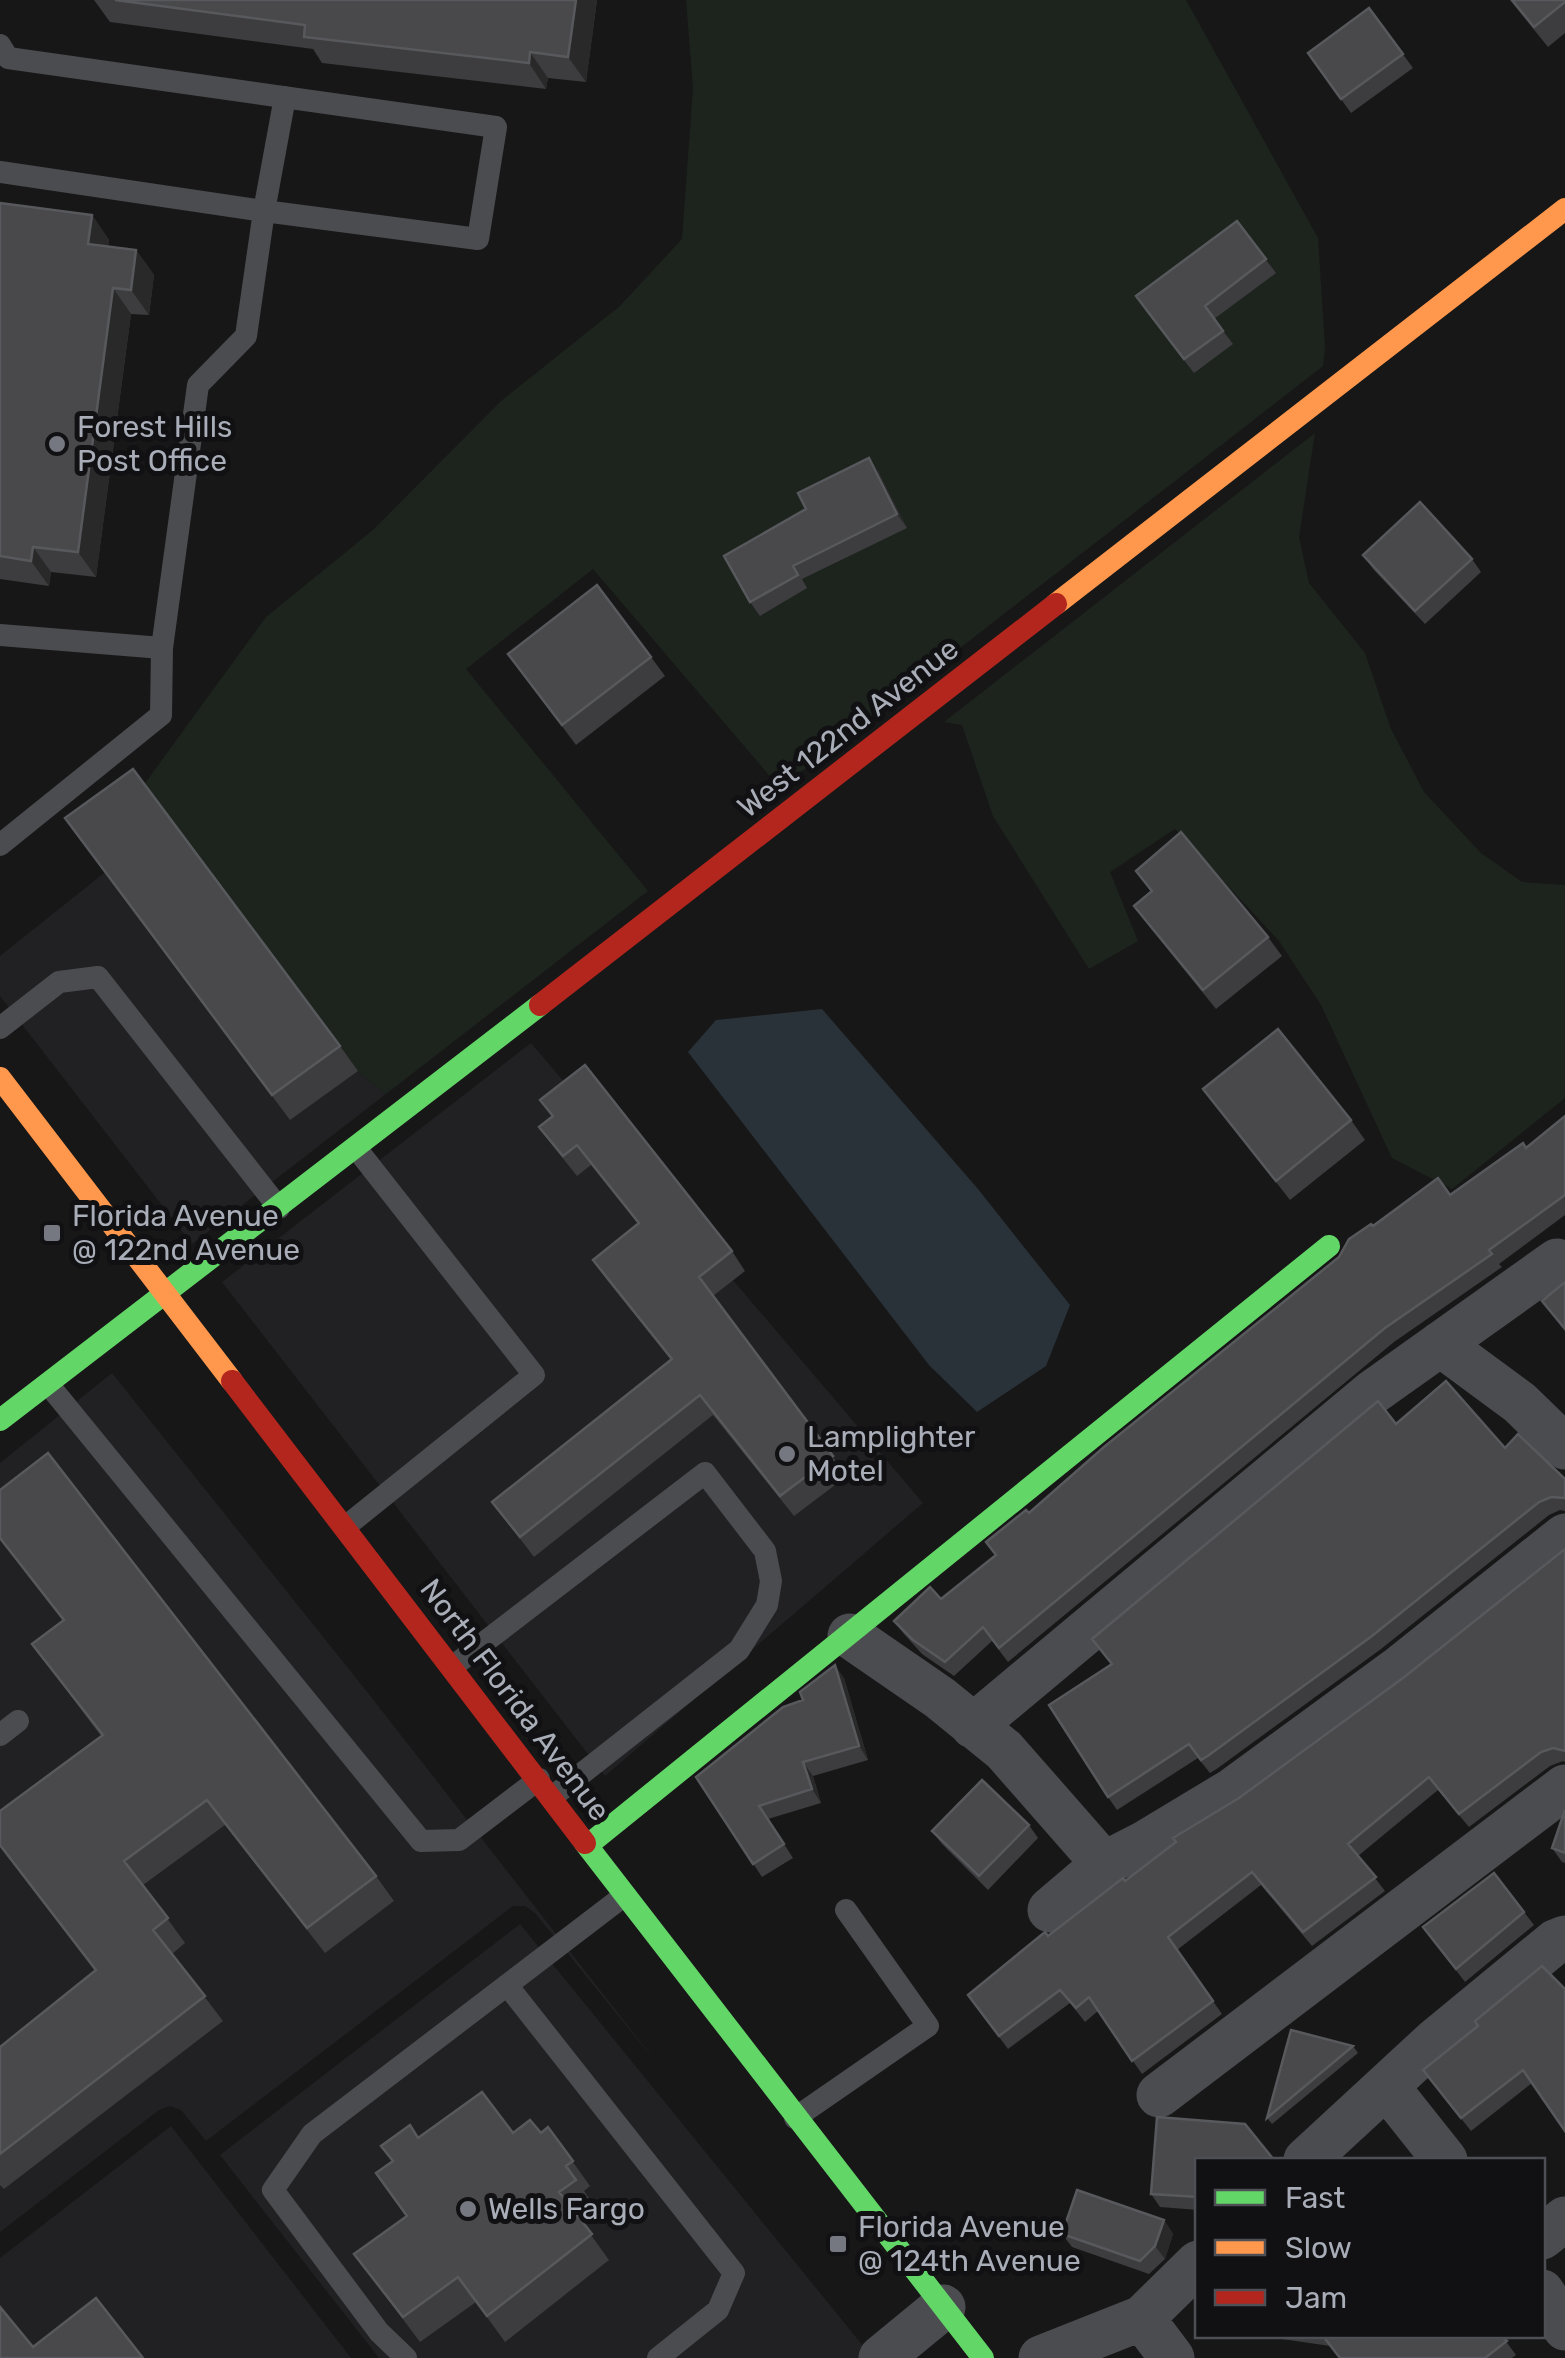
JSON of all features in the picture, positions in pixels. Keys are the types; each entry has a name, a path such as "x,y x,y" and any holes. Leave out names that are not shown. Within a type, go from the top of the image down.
{"street":[{"name":"West 122nd Avenue","path":"0,1420 280,1208 1565,209"},
{"name":"North Florida Avenue","path":"0,1078 983,2358"},
{"path":"588,1844 1329,1246"},
{"path":"974,1726 1373,1392 1557,1261"},
{"path":"1440,1344 1520,1402 1565,1447"},
{"path":"1050,1910 1104,1864 1232,1790 1397,1670 1565,1536"},
{"path":"850,1636 940,1698 1004,1750 1104,1864"},
{"path":"1159,2095 1565,1787"},
{"path":"1308,2158 1436,2040 1555,1942 1565,1938"},
{"path":"1387,2087 1443,2158"},
{"path":"1545,2235 1565,2219"},
{"path":"1041,2358 1142,2318 1195,2265"},
{"path":"1545,2297 1565,2328"},
{"path":"881,2358 943,2308"},
{"path":"1142,2318 1172,2358"}],"lane":[{"path":"0,45 8,58 496,127 478,239 0,172"},
{"path":"0,845 161,715 162,648 198,385 246,336 285,97"},
{"path":"0,635 162,648"},
{"path":"0,1028 60,982 98,977 280,1208"},
{"path":"345,1527 534,1376 356,1148"},
{"path":"48,1384 421,1841 458,1840 546,1788 740,1650 767,1605 771,1581 765,1550 705,1473 452,1666"},
{"path":"406,2358 379,2332 273,2190 312,2134 626,1894"},
{"path":"796,2118 928,2026 846,1910"},
{"path":"507,1985 734,2273 718,2310 658,2358"}],"shaded area":[{"path":"686,0 1186,0 1318,238 1323,366 780,788 593,569 466,669 648,891 386,1094 281,1013 143,786 266,617 373,530 501,401 620,306 682,239 693,88"},
{"path":"1315,433 1299,537 1309,583 1365,653 1391,729 1424,792 1481,853 1522,882 1565,885 1565,1098 1452,1189 1392,1158 1321,1005 1279,941 1175,829 1110,872 1138,941 1089,969 993,816 962,725 944,722"},
{"path":"163,826 281,1013 386,1094 192,1244 0,996 0,956"},
{"path":"822,1009 978,1189 1070,1305 1046,1366 977,1412 929,1365 688,1052 716,1020"},
{"path":"531,1043 923,1503 605,1776 222,1282"},
{"path":"112,1373 664,2072 535,1913 525,1906 513,1906 206,2141 181,2110 170,2106 159,2110 0,2232 0,1463"},
{"path":"520,1924 873,2358 379,2358 220,2155"},
{"path":"171,2126 351,2358 0,2358 0,2258"}],"building":[{"path":"115,0 576,0 568,57 530,52 529,63 304,37 305,25"},
{"path":"1512,0 1565,0 1565,2 1534,27"},
{"path":"1369,8 1403,54 1341,99 1308,53"},
{"name":"Forest Hills Post Office","path":"0,203 92,215 88,244 136,250 131,290 113,288 78,552 33,547 31,561 0,556"},
{"path":"1237,221 1266,259 1205,306 1223,331 1184,359 1136,296"},
{"path":"869,458 897,514 793,566 798,575 750,602 724,556 806,509 798,493"},
{"path":"1420,502 1472,559 1415,611 1363,555"},
{"path":"597,585 651,657 562,725 508,654"},
{"path":"133,769 340,1046 272,1095 65,818"},
{"path":"1181,832 1268,937 1203,990 1134,906 1152,891 1136,871"},
{"path":"1278,1029 1351,1120 1276,1181 1203,1089"},
{"path":"585,1065 732,1251 699,1277 833,1456 780,1496 700,1395 520,1537 492,1502 672,1359 593,1260 639,1223 577,1145 563,1156 539,1127 553,1116 540,1100"},
{"path":"1565,1116 1565,1195 1489,1250 1492,1254 1385,1328 999,1648 983,1627 945,1662 894,1621 930,1587 941,1599 996,1555 986,1542 1026,1510 1029,1513 1104,1447 1339,1257 1349,1239 1438,1178 1450,1195 1523,1143 1526,1148"},
{"path":"1565,1282 1565,1329 1542,1301"},
{"path":"1446,1381 1505,1448 1518,1434 1565,1479 1565,1498 1551,1497 1539,1502 1372,1636 1209,1755 1201,1760 1189,1744 1108,1797 1049,1705 1112,1664 1092,1639 1378,1401 1396,1424"},
{"path":"48,1453 376,1876 307,1928 207,1800 124,1861 168,1918 153,1930 205,1996 0,2154 0,2047 96,1970 0,1845 0,1811 103,1735 32,1644 64,1620 0,1538 0,1490"},
{"path":"1565,1549 1565,1751 1553,1748 1541,1752 1459,1814 1429,1777 1348,1844 1376,1877 1303,1932 1252,1872 1168,1937 1213,2001 1132,2061 1089,1997 1076,2008 1060,1990 999,2036 968,1995 1045,1932 1048,1936 1176,1842 1173,1838 1239,1798 1403,1678"},
{"path":"835,1665 859,1746 803,1762 812,1789 759,1806 784,1844 753,1864 696,1777 783,1707 803,1700 800,1692"},
{"path":"982,1780 1029,1825 979,1876 932,1831"},
{"path":"1565,1810 1565,1853 1552,1848"},
{"path":"1494,1873 1524,1912 1456,1969 1423,1927"},
{"path":"1542,1966 1565,1989 1565,2131 1523,2070 1461,2118 1423,2070 1478,2026 1475,2021"},
{"path":"1291,2030 1353,2046 1267,2118"},
{"path":"482,2092 513,2133 530,2120 541,2133 548,2127 573,2161 566,2166 576,2180 559,2192 592,2234 487,2316 458,2277 403,2317 354,2254 407,2216 376,2173 393,2161 381,2146 410,2125 418,2138"},
{"path":"1157,2117 1245,2124 1272,2158 1195,2158 1195,2197 1151,2194"},
{"path":"1077,2190 1164,2220 1155,2246 1140,2261 1062,2234"},
{"path":"96,2298 143,2358 0,2358 0,2307 33,2347"},
{"path":"1325,2338 1507,2341 1485,2358 1340,2358"}],"traffic: fast":[{"path":"0,1420 540,1005"},
{"path":"588,1845 1329,1246"},
{"path":"585,1843 983,2358"}],"traffic: slow":[{"path":"1056,604 1565,209"},
{"path":"0,1078 232,1381"}],"traffic: jam":[{"path":"540,1005 1056,604"},
{"path":"232,1381 585,1843"}],"place":[{"name":"Forest Hills Post Office","path":"57,444"},
{"name":"Florida Avenue @ 122nd Avenue","path":"52,1233"},
{"name":"Lamplighter Motel","path":"787,1454"},
{"name":"Wells Fargo","path":"468,2209"},
{"name":"Florida Avenue @ 124th Avenue","path":"838,2244"}]}
